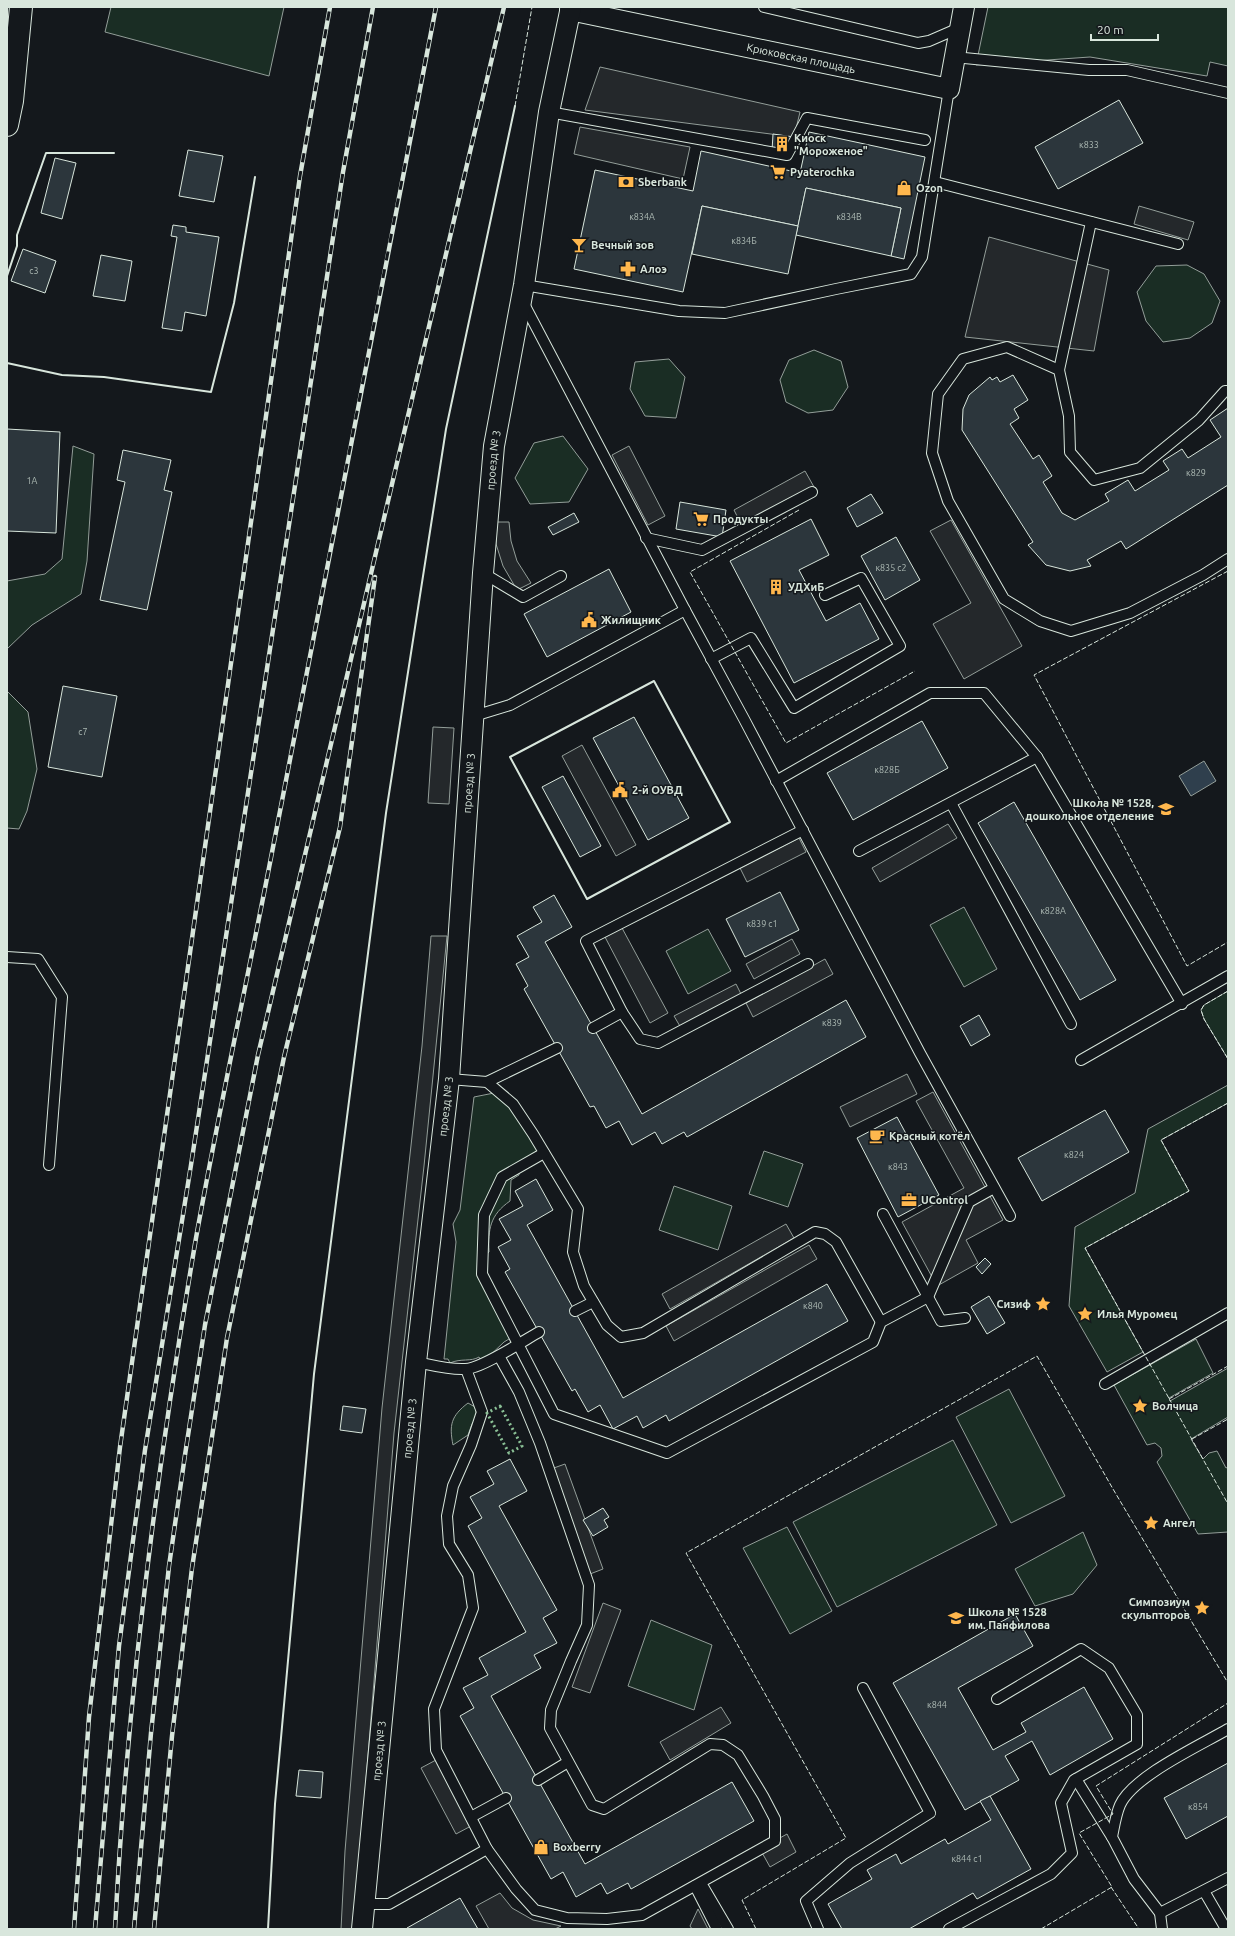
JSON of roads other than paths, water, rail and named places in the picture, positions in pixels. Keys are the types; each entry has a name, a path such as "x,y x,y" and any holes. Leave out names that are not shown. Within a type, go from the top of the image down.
{"main road":[{"path":"7,125 21,7"}],"street":[{"path":"949,89 964,7"},
{"name":"Крюковская площадь","path":"570,9 949,89"},
{"name":"проезд № 3","path":"362,1929 363,1904 416,1362 449,1079 483,573 494,446 523,292 549,112 570,9"}],"lane":[{"path":"771,8 918,43 929,41 959,28"},
{"path":"954,57 1089,70 1127,70 1228,93"},
{"path":"523,292 679,312 725,314 911,274 922,257 949,89"},
{"path":"549,112 787,155 807,118 925,140"},
{"path":"935,182 1178,244"},
{"path":"1091,222 1059,370 1069,416 1070,452 1094,480 1140,468 1199,420 1225,391 1228,391"},
{"path":"523,292 646,538 803,830 920,1053 1010,1216"},
{"path":"1059,370 1007,347 962,360 938,394 932,453 948,501 1004,599 1040,621 1071,631 1130,613 1203,575 1228,559"},
{"path":"646,538 702,550 812,492"},
{"path":"483,573 523,597 560,576"},
{"path":"711,659 751,638 794,708 900,646 862,578 825,595"},
{"path":"474,716 510,705 685,610"},
{"path":"776,781 930,693 984,693 1037,757 1182,1004"},
{"path":"859,851 951,804 1037,757"},
{"path":"951,804 1071,1024"},
{"path":"803,830 586,941 622,1012 640,1039 658,1043 808,964"},
{"path":"7,957 38,959 62,997 49,1165"},
{"path":"1081,1060 1182,1004 1228,976"},
{"path":"593,1028 622,1012"},
{"path":"449,1079 488,1082 557,1048"},
{"path":"488,1082 513,1104 578,1209 573,1252 584,1286 607,1325 621,1337 643,1333 815,1232 825,1234 836,1242 881,1322"},
{"path":"544,1153 502,1177 484,1215 482,1274 554,1414 667,1453 872,1342 881,1322 928,1297 969,1202 994,1188"},
{"path":"883,1214 941,1321 965,1318"},
{"path":"575,1311 593,1302"},
{"path":"1105,1384 1228,1313"},
{"path":"416,1362 443,1368 466,1369 499,1356 539,1332"},
{"path":"466,1369 482,1412 471,1446 453,1486 447,1516 449,1544 468,1575 473,1608 434,1709 436,1750 487,1849 516,1889 535,1910 567,1918 606,1920 642,1915 775,1841 775,1819 738,1755 723,1745 710,1744 604,1809 592,1805 550,1728 551,1710 588,1625 589,1585 540,1443 519,1392 499,1356"},
{"path":"949,1929 1051,1874 1072,1853 1061,1803 1076,1779 1137,1744 1137,1715 1109,1668 1081,1649 996,1699"},
{"path":"818,1929 806,1901 850,1863 930,1812 863,1688"},
{"path":"1112,1838 1121,1804 1136,1786 1180,1756 1228,1729"},
{"path":"538,1780 568,1762"},
{"path":"1076,1779 1112,1838 1134,1879 1160,1914 1162,1929"},
{"path":"470,1817 506,1798"},
{"path":"363,1904 389,1904 487,1849"},
{"path":"1160,1914 1228,1878"},
{"path":"698,1885 717,1929"},
{"path":"698,1885 728,1929"},
{"path":"1204,1891 1226,1929"}],"water":[{"path":"1204,761 1216,781 1191,796 1179,776"}],"railway":[{"path":"74,1929 89,1717 120,1447 300,176 330,7"},
{"path":"95,1929 119,1646 145,1450 191,1165 343,172 373,7"},
{"path":"115,1929 127,1756 145,1583 156,1496 196,1238 436,7"},
{"path":"134,1929 151,1733 169,1566 205,1325 258,1055 504,7"},
{"path":"154,1929 172,1736 192,1568 227,1338 284,1057 340,827 375,577"}],"place":[{"name":"Киоск \"Мороженое\"","path":"782,144"},
{"name":"Pyaterochka","path":"778,172"},
{"name":"Sberbank","path":"626,182"},
{"name":"Ozon","path":"904,188"},
{"name":"Вечный зов","path":"579,245"},
{"name":"Алоэ","path":"628,269"},
{"name":"Продукты","path":"701,519"},
{"name":"УДХиБ","path":"776,587"},
{"name":"Жилищник","path":"589,620"},
{"name":"2-й ОУВД","path":"620,790"},
{"name":"Школа № 1528, дошкольное отделение","path":"1166,809"},
{"name":"Красный котёл","path":"877,1136"},
{"name":"UControl","path":"909,1200"},
{"name":"Сизиф","path":"1043,1304"},
{"name":"Илья Муромец","path":"1085,1314"},
{"name":"Волчица","path":"1140,1406"},
{"name":"Ангел","path":"1151,1523"},
{"name":"Симпозиум скульпторов","path":"1202,1608"},
{"name":"Школа № 1528 им. Панфилова","path":"956,1618"},
{"name":"Boxberry","path":"541,1847"}]}
